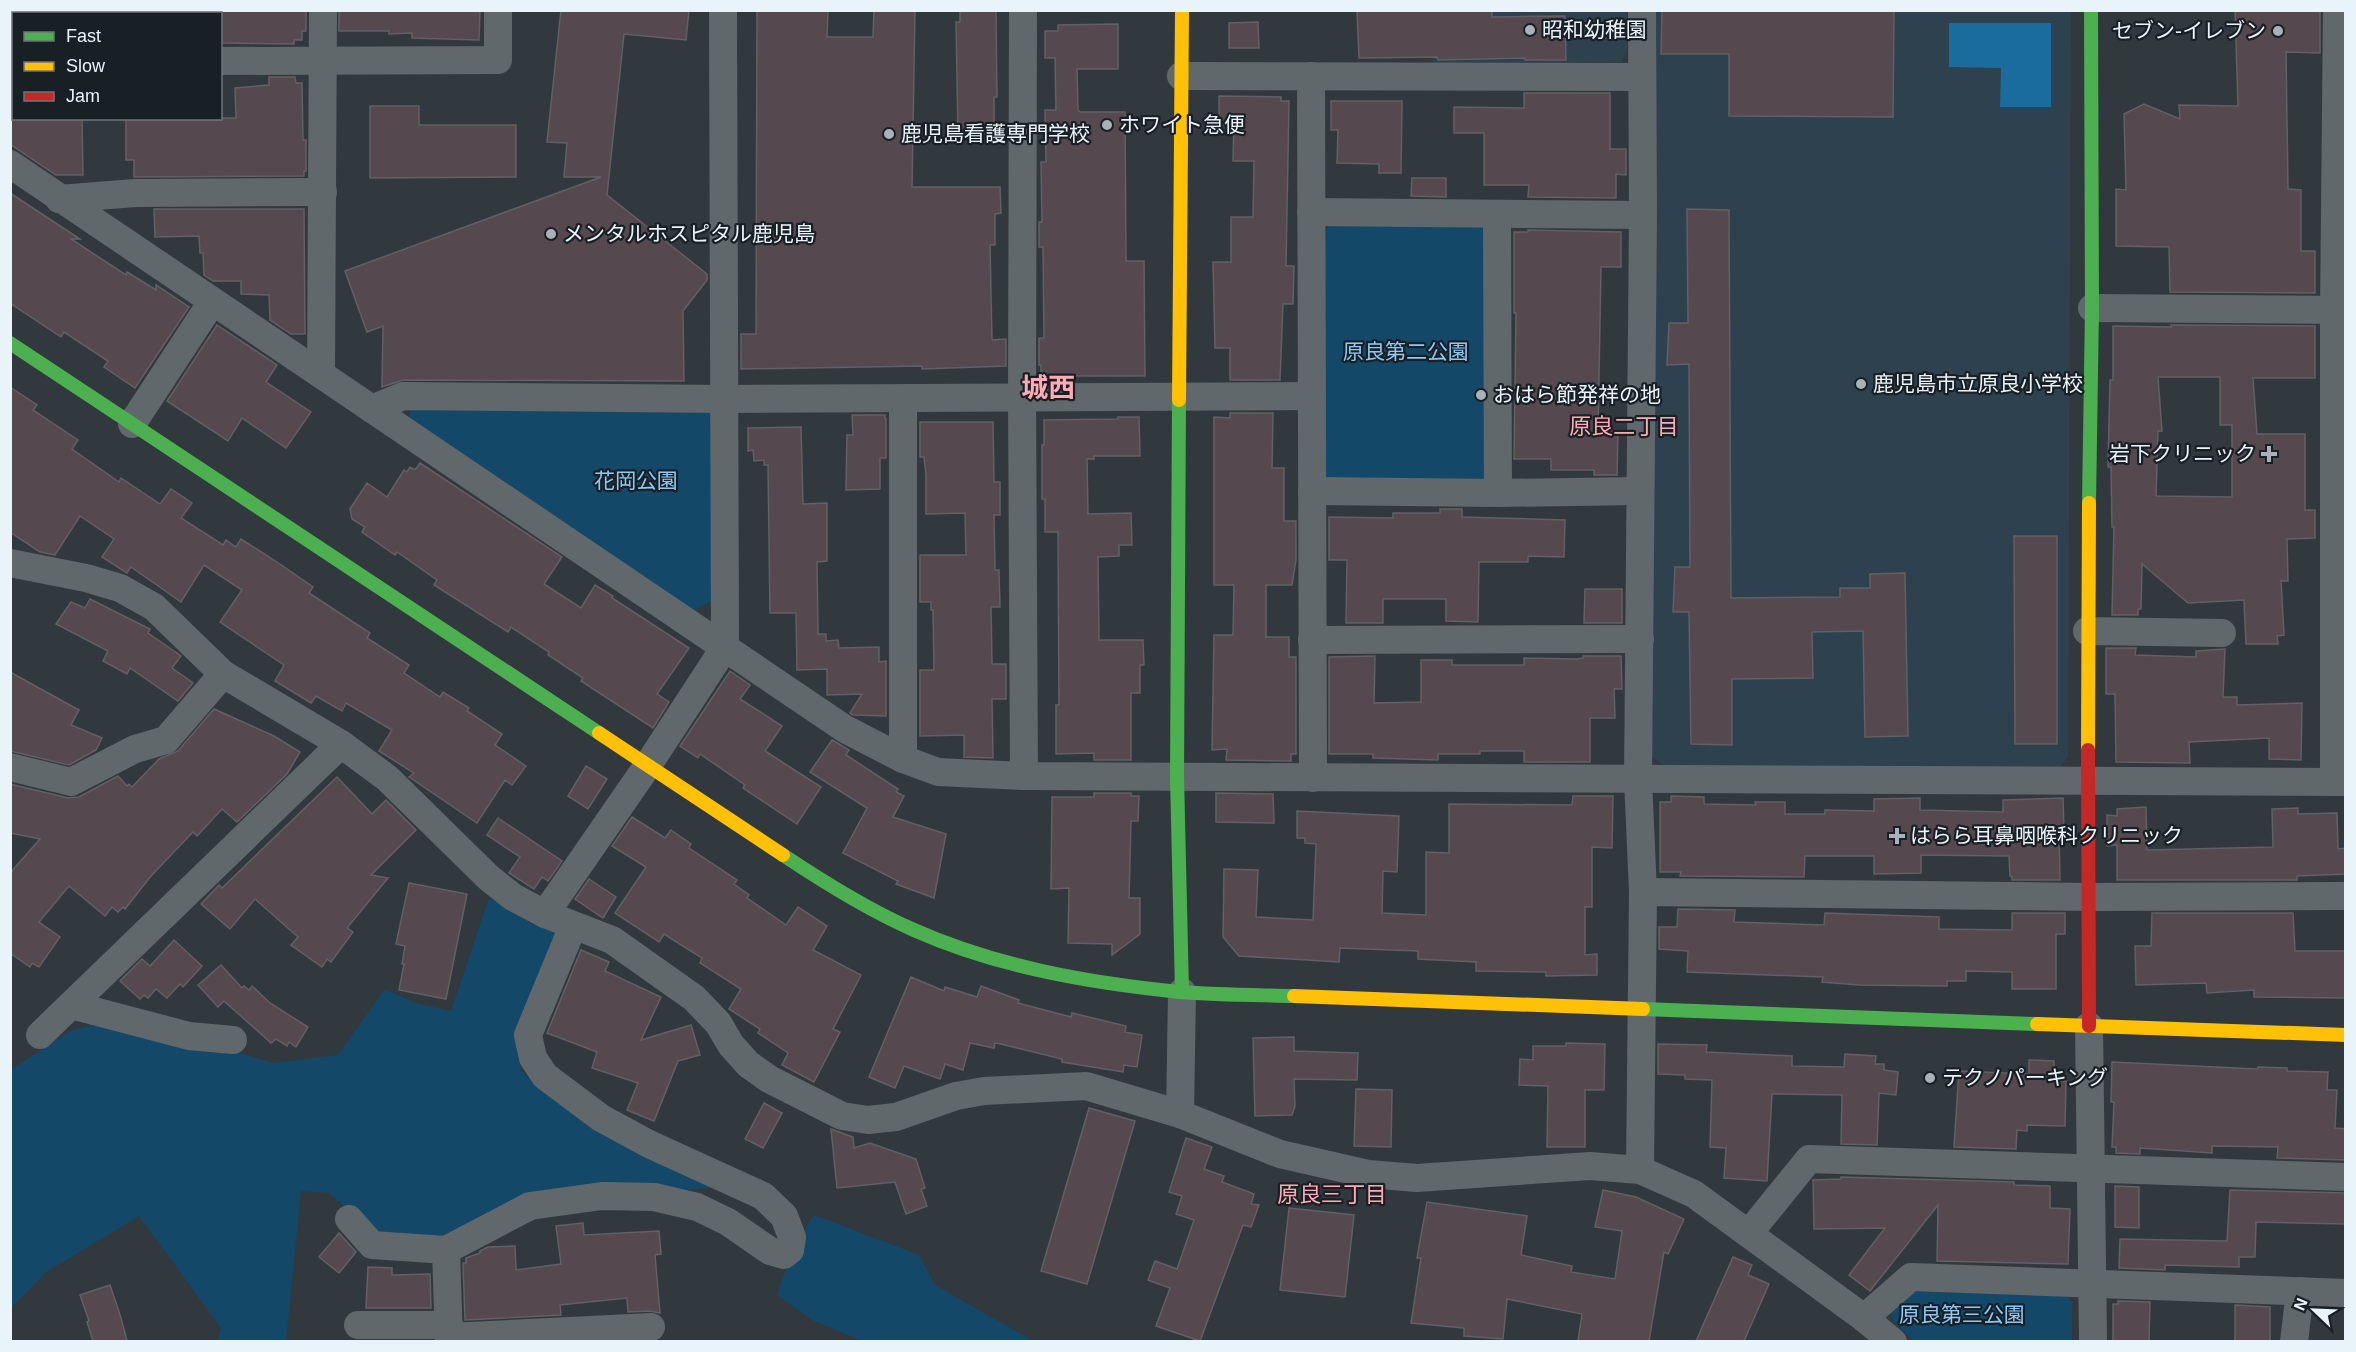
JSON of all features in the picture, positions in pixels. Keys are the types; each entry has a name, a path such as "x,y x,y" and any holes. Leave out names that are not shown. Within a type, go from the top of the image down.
{"street":[{"path":"321,374 323,10"},
{"path":"222,61 498,60 498,10"},
{"path":"545,914 648,765 725,647 723,10"},
{"path":"1023,10 1024,776"},
{"path":"1180,1114 1182,992 1177,776 1182,10"},
{"path":"1640,1170 1643,891 1638,779 1643,215 1642,10"},
{"path":"2091,10 2092,308 2087,631 2093,1341"},
{"path":"10,164 845,729 903,759 938,772 1024,776 2340,782 2340,310 2337,10"},
{"path":"1181,76 1642,76"},
{"path":"1311,76 1313,778"},
{"path":"59,199 135,193 323,192"},
{"path":"1311,212 1643,215"},
{"path":"1497,215 1498,493"},
{"path":"132,424 212,302"},
{"path":"2092,308 2340,310"},
{"path":"10,344 837,890 914,930 971,950 1031,967 1100,982 1182,992 2346,1035"},
{"path":"372,409 403,396 725,399 1312,396"},
{"path":"903,399 903,759"},
{"path":"1312,491 1498,493 1639,491"},
{"path":"10,563 86,578 120,588 154,608 223,674 340,744 387,778 489,878 513,897 545,914 612,940 694,998 718,1023 742,1058 769,1079 842,1116 867,1120 896,1116 956,1096 984,1091 1086,1086 1180,1114 1280,1154 1368,1174 1417,1178 1590,1166 1640,1170 1694,1194 1893,1341"},
{"path":"2087,631 2222,633"},
{"path":"1312,640 1640,639"},
{"path":"10,767 71,782 135,749 166,740 223,674"},
{"path":"40,1035 340,744"},
{"path":"1643,891 2090,897 2346,896"},
{"path":"349,1219 372,1245 446,1250 530,1206 602,1196 654,1197 697,1207 728,1222 770,1251 784,1255 790,1250 792,1237 784,1216 763,1196 649,1144 601,1118 545,1076 533,1058 528,1035 573,926"},
{"path":"71,1005 189,1036 233,1040"},
{"path":"1749,1233 1809,1159 2346,1177"},
{"path":"446,1250 449,1334"},
{"path":"1864,1318 1911,1277 2346,1293"},
{"path":"2294,1341 2300,1291"},
{"path":"358,1325 449,1334 651,1327"}],"shaded area":[{"name":"昭和幼稚園","path":"1433,11 1627,11 1627,49 1622,62 1433,64"},
{"name":"鹿児島市立原良小学校","path":"1652,11 2071,11 2068,757 2059,769 1667,767 1652,757"},
{"path":"1949,23 2051,23 2051,107 2000,107 2001,68 1949,67"}],"green space":[{"name":"原良第二公園","path":"1477,224 1490,233 1491,469 1481,483 1333,483 1321,475 1322,235 1330,225"},
{"name":"花岡公園","path":"411,404 712,413 713,600 692,611 409,419"},
{"path":"489,898 562,932 523,1034 520,1070 588,1127 719,1187 673,1191 583,1190 443,1245 378,1235 329,1193 301,1191 286,1341 218,1341 221,1328 139,1216 46,1272 11,1308 11,1070 72,1030 93,1025 138,1037 243,1054 273,1063 338,1055 385,989 415,1003 451,1011"},
{"path":"814,1215 919,1255 935,1285 1033,1341 863,1341 814,1321 777,1295 793,1248"},
{"name":"原良第三公園","path":"1917,1288 2063,1292 2072,1302 2072,1341 1914,1341 1893,1321 1891,1310"}],"building":[{"path":"221,10 306,10 306,31 302,31 302,40 294,40 294,44 222,43"},
{"path":"339,10 480,10 479,40 412,38 412,33 389,34 389,31 339,31"},
{"name":"メンタルホスピタル鹿児島","path":"561,10 689,10 686,40 624,34 607,195 707,274 707,280 683,311 684,381 403,380 382,387 383,326 367,332 345,271 601,177 564,177 567,143 547,142"},
{"path":"757,10 828,10 827,37 873,37 874,10 915,10 912,187 1000,187 1001,213 995,214 995,245 990,245 992,340 1006,339 1006,366 922,369 922,366 741,369 741,334 756,334"},
{"path":"960,10 996,10 997,97 994,97 994,133 958,134 956,22 960,22"},
{"path":"1357,10 1492,10 1492,17 1565,16 1566,60 1359,58"},
{"path":"1662,10 1894,10 1893,117 1729,116 1729,54 1661,54"},
{"path":"2235,10 2320,10 2320,53 2286,52 2288,189 2301,190 2301,251 2315,251 2315,293 2170,292 2169,247 2116,246 2116,189 2126,190 2124,114 2144,104 2180,119 2179,105 2238,106"},
{"path":"1258,22 1259,48 1229,48 1229,23"},
{"path":"1118,24 1118,69 1077,69 1078,110 1080,112 1125,112 1126,261 1144,261 1145,376 1041,376 1039,338 1044,338 1043,247 1039,247 1039,222 1042,222 1041,162 1046,162 1045,110 1056,110 1055,58 1045,58 1045,31 1058,31 1058,25"},
{"path":"269,77 295,77 296,83 302,83 303,140 306,140 304,176 134,177 134,160 126,160 126,120 236,118 235,88 269,85"},
{"path":"1524,93 1610,93 1610,149 1626,149 1626,175 1616,174 1616,198 1528,197 1529,185 1484,185 1484,133 1454,133 1454,107 1524,108"},
{"path":"1219,96 1281,97 1281,101 1289,101 1286,266 1294,266 1293,304 1283,304 1280,380 1230,380 1230,348 1215,348 1213,262 1231,262 1231,217 1253,217 1254,161 1233,161 1234,125 1219,125"},
{"path":"1331,101 1402,101 1401,173 1379,173 1379,164 1337,163 1338,130 1331,130"},
{"path":"370,106 419,106 419,125 516,125 516,177 370,178"},
{"path":"10,108 12,109 12,120 82,120 83,175 56,175 10,144"},
{"path":"1412,178 1446,178 1446,197 1411,196"},
{"path":"10,193 80,239 71,239 126,275 127,272 156,290 156,285 189,307 135,388 104,367 108,361 64,332 61,337 10,303"},
{"path":"154,209 304,209 305,334 291,334 270,320 269,295 241,294 241,281 213,281 204,275 203,253 200,253 199,236 155,237"},
{"path":"1687,209 1729,210 1731,598 1840,597 1840,588 1870,588 1870,574 1905,573 1908,736 1865,737 1863,631 1812,632 1813,678 1732,679 1732,745 1691,744 1689,612 1673,612 1675,567 1690,567 1689,364 1667,365 1669,323 1688,323"},
{"path":"1528,230 1621,232 1621,267 1601,267 1598,431 1618,431 1617,475 1594,475 1594,470 1551,470 1551,459 1514,459 1516,313 1514,313 1514,232 1528,232"},
{"path":"217,325 277,365 266,382 311,412 286,448 242,418 228,441 167,401"},
{"path":"2171,325 2315,326 2315,378 2253,378 2257,434 2305,434 2305,510 2315,510 2315,538 2287,539 2288,581 2281,581 2284,635 2277,636 2278,644 2246,644 2244,600 2188,603 2142,564 2141,609 2138,609 2138,615 2112,615 2114,527 2112,527 2111,467 2108,467 2110,380 2113,380 2113,326 2171,327","holes":["2158,377 2220,377 2220,425 2232,425 2232,497 2156,496 2158,431 2162,431"]},
{"path":"10,387 37,405 33,410 78,440 72,449 119,482 121,478 160,504 171,489 192,503 181,518 223,545 226,540 236,547 241,539 274,560 313,587 309,593 370,633 367,638 409,665 404,673 440,697 443,692 469,708 467,711 502,734 495,745 526,766 512,785 505,780 477,823 409,777 414,773 379,751 392,730 346,703 342,711 316,696 311,703 275,681 284,665 220,622 242,590 204,565 181,602 131,567 127,573 102,557 114,539 80,516 55,555 40,552 10,532"},
{"path":"1230,413 1273,413 1272,468 1284,468 1284,521 1296,521 1296,560 1292,585 1266,585 1266,637 1289,637 1289,657 1296,657 1296,754 1291,754 1291,761 1226,760 1227,749 1212,750 1214,635 1233,635 1234,585 1214,585 1214,417 1230,418"},
{"path":"852,415 885,415 886,458 880,458 880,489 846,490 847,435 853,435"},
{"path":"1118,417 1139,417 1140,456 1094,456 1094,459 1087,459 1088,514 1131,513 1132,545 1119,545 1119,556 1098,557 1099,640 1143,640 1144,665 1140,665 1140,693 1131,693 1131,760 1094,760 1094,753 1056,754 1056,705 1059,705 1058,532 1045,532 1045,499 1042,499 1042,445 1044,445 1044,420 1118,419"},
{"path":"920,422 993,422 994,482 1000,482 1000,515 994,515 995,570 999,570 1000,607 991,607 992,664 1006,664 1006,699 992,699 993,758 964,757 964,735 920,736 920,670 934,670 933,610 931,610 931,602 920,602 920,555 966,555 965,513 926,514 926,475 924,457 920,457"},
{"path":"801,427 803,504 827,503 827,561 817,562 818,634 826,634 826,641 838,640 839,648 879,647 879,662 886,661 886,716 850,713 862,694 827,695 827,669 797,670 796,613 770,613 768,465 764,465 764,460 754,461 753,450 748,451 748,428"},
{"path":"420,463 562,557 544,584 581,608 595,585 689,648 657,694 669,702 653,728 581,681 583,678 548,655 549,652 511,627 508,632 434,585 437,580 397,552 395,555 362,532 365,527 352,519 350,509 367,483 387,497 404,470 407,472 410,467 415,470"},
{"path":"1440,509 1462,509 1462,517 1565,520 1564,557 1528,556 1528,562 1479,562 1478,622 1446,621 1446,599 1383,599 1383,623 1346,623 1347,560 1329,560 1329,517 1393,518 1393,513 1440,513"},
{"path":"2014,536 2057,536 2057,744 2015,744"},
{"path":"1585,589 1622,589 1622,623 1584,623"},
{"path":"90,599 150,629 148,633 181,656 172,668 193,683 178,701 130,668 127,674 103,661 108,651 56,624 71,602 85,608"},
{"path":"2106,648 2136,648 2135,655 2196,657 2196,651 2225,649 2223,697 2237,697 2237,705 2302,703 2301,760 2269,759 2269,738 2189,742 2190,763 2116,762 2115,694 2106,694"},
{"path":"1375,656 1374,703 1421,702 1421,660 1452,660 1452,665 1524,665 1524,658 1577,659 1583,656 1621,656 1622,689 1614,689 1615,718 1590,718 1590,762 1524,762 1524,751 1438,754 1438,760 1373,758 1373,754 1329,754 1329,657"},
{"path":"730,671 750,685 740,699 782,726 765,751 821,787 797,824 743,788 745,785 700,754 698,758 680,746"},
{"path":"10,672 79,710 71,725 102,738 96,750 69,765 10,751"},
{"path":"214,709 274,736 300,752 287,774 237,822 222,809 197,836 193,832 151,876 125,909 123,907 118,912 112,907 105,916 69,886 39,922 60,937 39,967 32,963 30,967 10,953 10,873 40,839 10,833 10,784 68,798 79,797 118,776 127,786 129,784 132,787 159,759 178,751"},
{"path":"832,740 849,750 846,755 898,789 896,792 904,796 893,817 946,834 934,898 896,884 898,881 843,853 867,808 810,772"},
{"path":"586,766 607,779 588,809 568,796"},
{"path":"337,777 372,814 386,800 416,830 371,875 388,878 347,928 353,932 331,962 327,959 322,967 291,945 298,937 255,899 230,929 201,904 219,885 222,888"},
{"path":"1094,793 1131,793 1131,796 1139,796 1138,821 1131,821 1129,898 1140,898 1140,934 1112,955 1112,944 1068,943 1069,888 1051,889 1052,797 1094,797"},
{"path":"1216,793 1273,794 1274,823 1216,822"},
{"path":"1573,796 1613,796 1612,848 1592,847 1592,907 1585,907 1585,955 1597,954 1597,975 1546,976 1546,972 1476,971 1476,962 1418,959 1418,951 1340,948 1339,962 1239,956 1223,937 1224,869 1258,870 1256,917 1313,920 1316,844 1305,843 1305,838 1297,838 1297,811 1399,816 1397,872 1383,871 1382,913 1426,915 1426,852 1449,853 1449,804 1572,805"},
{"path":"1671,796 1704,797 1704,804 1756,805 1755,802 1785,802 1785,814 1825,814 1825,810 1874,811 1874,799 1920,798 1920,810 2003,812 2003,800 2063,798 2064,833 2059,833 2060,880 2012,880 2009,856 1921,855 1921,873 1874,874 1874,856 1805,856 1804,877 1680,876 1681,872 1660,872 1660,802 1671,802"},
{"path":"2146,807 2147,850 2273,847 2272,809 2298,808 2298,814 2337,813 2338,849 2346,848 2346,874 2297,876 2297,880 2117,880 2117,845 2107,846 2107,815 2117,816 2117,809"},
{"path":"632,817 665,838 671,830 691,844 689,848 737,880 734,884 749,895 747,898 786,925 798,907 827,926 813,950 861,975 833,1029 840,1032 814,1082 782,1065 788,1053 758,1033 760,1029 729,1009 741,989 700,963 702,958 664,934 659,942 615,913 646,867 612,846"},
{"path":"498,818 562,861 548,881 542,877 534,889 509,873 520,857 487,835"},
{"path":"589,879 616,897 603,918 575,899"},
{"path":"409,883 467,894 446,999 399,990 405,946 396,944"},
{"path":"1678,909 1735,910 1734,922 1824,925 1825,913 1939,917 1939,929 2012,930 2012,913 2065,913 2065,934 2056,934 2056,989 2012,989 2012,972 1966,971 1966,981 1947,981 1947,986 1859,985 1822,982 1823,977 1687,972 1688,951 1659,949 1659,927 1677,927"},
{"path":"2152,913 2293,913 2295,951 2346,951 2346,998 2254,997 2254,990 2207,993 2206,983 2136,985 2135,946 2151,946"},
{"path":"174,940 202,966 183,987 180,984 167,998 156,989 148,998 144,995 140,999 120,981 142,959 150,966"},
{"path":"581,950 609,962 605,971 661,997 641,1040 691,1025 700,1055 678,1061 654,1121 627,1110 638,1083 592,1068 597,1052 547,1033"},
{"path":"221,965 242,988 244,986 249,990 252,986 270,1003 308,1027 296,1047 289,1042 287,1046 276,1039 271,1043 224,1001 218,1007 198,985"},
{"path":"911,977 944,991 945,987 977,997 981,986 1019,1000 1018,1003 1071,1017 1072,1013 1126,1026 1125,1032 1142,1035 1137,1067 1124,1065 1123,1072 1062,1062 1062,1059 1001,1044 995,1043 994,1048 970,1043 963,1070 945,1064 940,1079 904,1066 895,1088 869,1077"},
{"path":"1294,1037 1294,1051 1358,1053 1357,1080 1294,1079 1295,1106 1292,1115 1255,1116 1253,1038"},
{"path":"1566,1043 1605,1044 1604,1090 1585,1090 1585,1147 1547,1147 1548,1086 1519,1085 1520,1059 1533,1060 1533,1046 1566,1046"},
{"path":"1658,1044 1707,1045 1706,1052 1792,1056 1792,1066 1844,1067 1845,1054 1876,1056 1875,1064 1884,1064 1884,1070 1898,1072 1896,1095 1879,1093 1877,1145 1841,1144 1842,1095 1772,1094 1767,1181 1724,1178 1726,1148 1710,1147 1712,1080 1685,1079 1685,1075 1658,1074"},
{"path":"2029,1060 2054,1061 2054,1081 2066,1081 2065,1126 2027,1125 2027,1131 2017,1130 2016,1149 1954,1147 1959,1071 2029,1074"},
{"path":"2112,1062 2257,1069 2258,1067 2287,1068 2287,1071 2328,1072 2327,1090 2337,1090 2335,1128 2346,1129 2346,1160 2277,1158 2278,1147 2212,1146 2212,1153 2140,1148 2140,1154 2116,1153 2116,1147 2112,1147 2114,1102 2111,1102"},
{"path":"1356,1089 1392,1090 1391,1147 1354,1146"},
{"path":"764,1103 782,1113 763,1148 745,1139"},
{"path":"1089,1108 1135,1121 1087,1284 1041,1271"},
{"path":"831,1129 853,1137 854,1148 870,1143 916,1159 925,1188 921,1189 927,1206 906,1214 895,1182 837,1188"},
{"path":"1186,1138 1212,1147 1204,1169 1224,1176 1222,1182 1254,1194 1251,1204 1259,1205 1251,1227 1243,1225 1200,1341 1156,1326 1170,1288 1148,1280 1155,1261 1177,1269 1194,1220 1176,1214 1182,1196 1169,1192"},
{"path":"1841,1177 2014,1182 2014,1185 2050,1186 2050,1208 2070,1209 2068,1264 1937,1261 1938,1205 1870,1291 1849,1275 1885,1228 1814,1229 1813,1180 1841,1179"},
{"path":"2115,1186 2139,1187 2139,1228 2115,1227"},
{"path":"1603,1190 1636,1197 1684,1219 1668,1254 1664,1252 1649,1341 1578,1341 1582,1314 1507,1299 1503,1339 1464,1336 1464,1328 1411,1323 1421,1258 1417,1258 1427,1202 1527,1216 1521,1255 1572,1266 1571,1272 1615,1279 1622,1231 1595,1227"},
{"path":"2230,1190 2346,1193 2346,1224 2256,1222 2255,1257 2239,1257 2239,1267 2165,1265 2165,1270 2119,1268 2120,1239 2227,1241"},
{"path":"1289,1208 1354,1215 1345,1297 1280,1290"},
{"path":"583,1223 584,1235 659,1231 661,1254 655,1255 660,1313 628,1312 627,1298 560,1305 561,1315 465,1320 463,1263 466,1263 466,1258 488,1247 515,1246 516,1270 561,1264 556,1226"},
{"path":"339,1233 356,1252 339,1273 319,1257"},
{"path":"1733,1257 1752,1265 1748,1275 1769,1284 1744,1341 1696,1341"},
{"path":"368,1267 392,1268 392,1275 430,1274 431,1308 366,1308"},
{"path":"110,1285 127,1341 93,1341 80,1295"},
{"path":"2118,1301 2150,1302 2149,1341 2113,1341 2113,1304 2118,1304"},
{"path":"2235,1305 2270,1307 2270,1341 2235,1341"}],"traffic: fast":[{"path":"2089,503 2092,308 2091,10"},
{"path":"10,343 599,733"},
{"path":"1179,400 1177,776 1182,992"},
{"path":"783,855 880,914 946,943 1011,964 1112,984 1180,992 1294,996"},
{"path":"1643,1009 2037,1024"}],"traffic: slow":[{"path":"1179,400 1182,10"},
{"path":"2088,750 2089,503"},
{"path":"599,733 783,855"},
{"path":"1294,996 1643,1009"},
{"path":"2037,1024 2346,1035"}],"traffic: jam":[{"path":"2088,750 2089,1026"}],"place":[{"name":"昭和幼稚園","path":"1530,30"},
{"name":"セブン-イレブン","path":"2278,31"},
{"name":"ホワイト急便","path":"1107,125"},
{"name":"鹿児島看護専門学校","path":"889,134"},
{"name":"メンタルホスピタル鹿児島","path":"551,234"},
{"name":"鹿児島市立原良小学校","path":"1861,384"},
{"name":"おはら節発祥の地","path":"1481,395"},
{"name":"岩下クリニック","path":"2269,454"},
{"name":"はらら耳鼻咽喉科クリニック","path":"1897,836"},
{"name":"テクノパーキング","path":"1930,1078"}],"district":[{"name":"城西","path":"1048,388"},
{"name":"原良二丁目","path":"1624,426"},
{"name":"原良三丁目","path":"1332,1194"}]}
